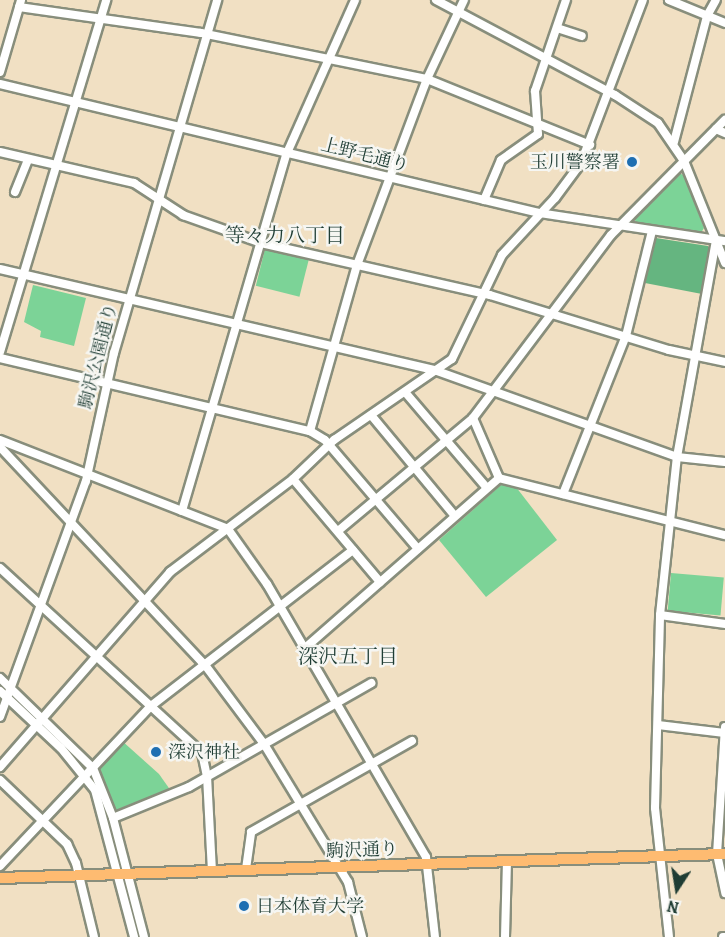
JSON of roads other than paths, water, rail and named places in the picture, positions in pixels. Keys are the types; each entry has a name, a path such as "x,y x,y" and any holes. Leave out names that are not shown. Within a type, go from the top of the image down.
{"main road":[{"name":"駒沢通り","path":"0,878 721,854"}],"street":[{"path":"0,352 59,166 106,0"},
{"name":"駒沢公園通り","path":"0,717 88,474 107,384 130,299 217,0"},
{"path":"182,511 287,153 355,0"},
{"path":"436,0 649,115 674,142 684,161 720,240 725,262"},
{"path":"310,431 357,265 427,79 464,0"},
{"path":"484,200 501,160 538,134 535,91 566,0"},
{"path":"0,767 144,599 170,572 293,479 329,444 437,371 456,353 507,247 571,178 590,145 643,0"},
{"path":"669,0 725,23"},
{"path":"674,142 707,16 716,0"},
{"path":"0,72 20,3 101,19 207,35 427,79 590,145"},
{"path":"557,28 582,36"},
{"name":"上野毛通り","path":"0,84 539,213 720,240"},
{"path":"338,531 473,418 619,226 725,120"},
{"path":"716,129 725,133"},
{"path":"0,153 134,183 183,215 261,243 484,293 695,357 725,362"},
{"path":"15,192 28,159"},
{"path":"562,494 626,336 652,231"},
{"path":"667,937 655,808 660,615 678,457 695,357 720,240"},
{"path":"0,269 437,371 678,457 725,462"},
{"path":"0,358 310,431 329,444 418,549"},
{"path":"405,392 487,488"},
{"path":"371,415 455,516"},
{"path":"473,418 499,478"},
{"path":"0,440 228,529 280,606 428,863 435,937"},
{"path":"15,446 2,452 205,665 264,744 348,882 362,937"},
{"path":"305,648 499,478"},
{"path":"499,478 725,535"},
{"path":"293,479 380,582"},
{"path":"0,866 151,706 353,550"},
{"path":"0,568 202,753 207,776 212,871"},
{"path":"660,615 725,624"},
{"path":"0,678 43,717 93,768 113,818 121,874 134,937"},
{"path":"113,818 207,776 371,683"},
{"path":"0,691 86,775 95,790 121,874 144,937"},
{"path":"658,725 725,733"},
{"path":"725,727 721,854 725,892"},
{"path":"246,869 251,832 412,741"},
{"path":"0,780 67,844 79,875 94,937"},
{"path":"505,937 507,862"}],"waterway":[{"path":"131,913 140,937"}],"place":[{"name":"玉川警察署","path":"632,162"},
{"name":"深沢神社","path":"156,752"},
{"name":"日本体育大学","path":"244,906"}],"district":[{"name":"等々力八丁目","path":"285,235"},
{"name":"深沢五丁目","path":"348,656"}]}
